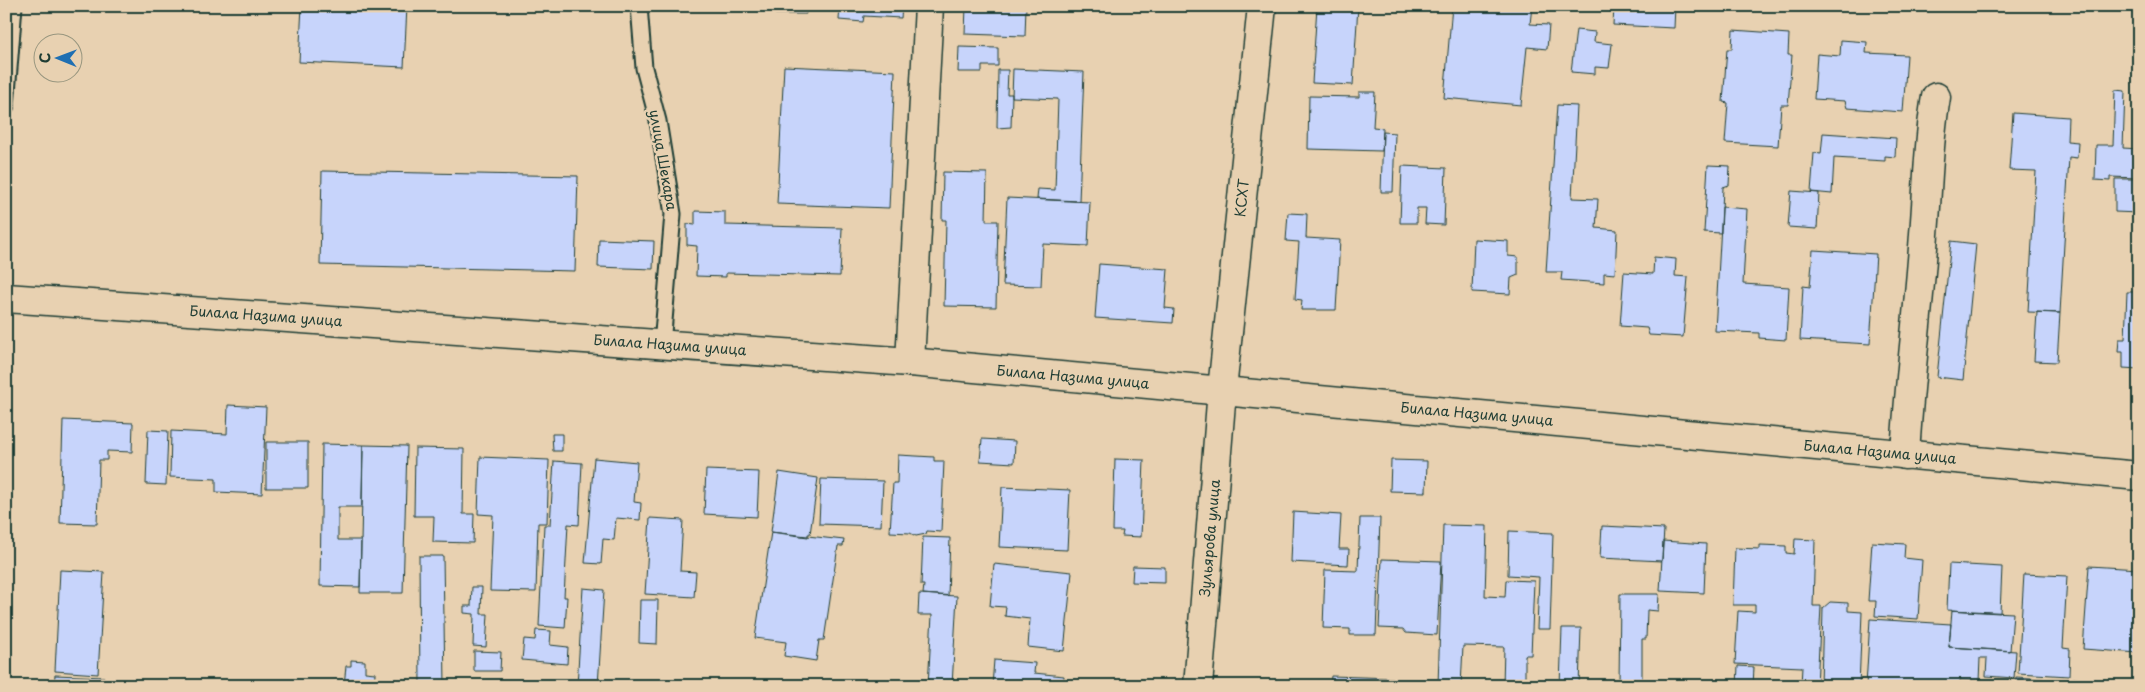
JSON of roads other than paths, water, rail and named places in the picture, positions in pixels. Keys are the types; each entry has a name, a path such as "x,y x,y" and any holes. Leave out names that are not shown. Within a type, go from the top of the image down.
{"street":[{"path":"910,362 930,6"},
{"name":"КСХТ","path":"1222,390 1262,6"},
{"path":"1905,455 1910,372 1924,235 1931,125 1936,97"},
{"name":"Билала Назима улица","path":"6,298 910,362 2139,476"},
{"name":"Зульярова улица","path":"1198,686 1222,390"}],"lane":[{"path":"6,106 14,6"},
{"name":"улица Шекара","path":"639,6 644,68 658,121 673,214 662,344"}]}
